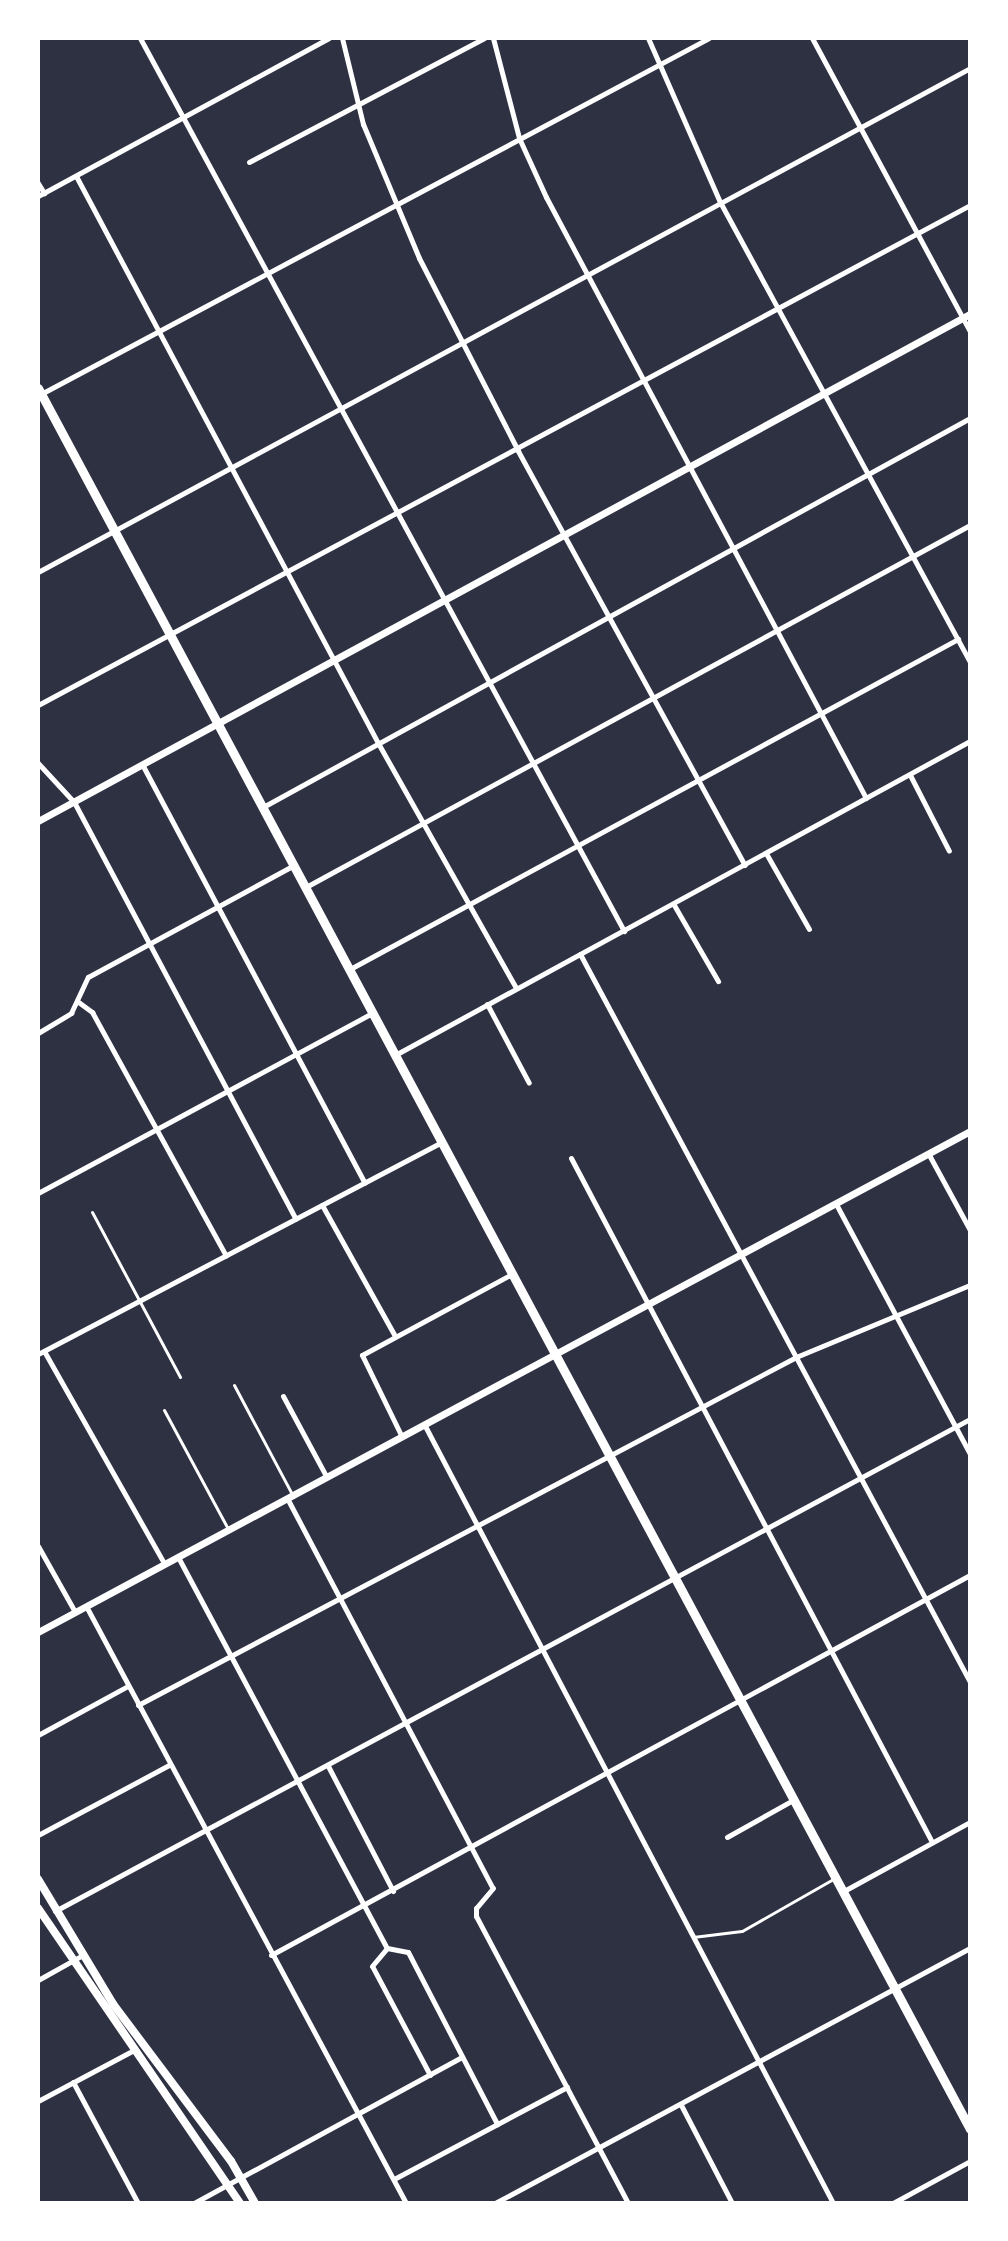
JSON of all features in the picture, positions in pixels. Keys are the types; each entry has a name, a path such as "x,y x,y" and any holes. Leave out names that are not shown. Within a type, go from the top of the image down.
{"main road":[{"path":"39,393 970,2129"},
{"path":"38,1879 81,1956 241,2176 255,2203"},
{"path":"38,1908 71,1962 229,2183 240,2203"}],"street":[{"path":"140,38 442,602 624,931"},
{"path":"38,183 41,195 329,38"},
{"path":"342,38 357,105 395,207 460,342 745,865"},
{"path":"249,162 484,38"},
{"path":"493,38 519,138 585,275 866,798"},
{"path":"648,38 656,66 720,202 970,662"},
{"path":"39,393 709,38"},
{"path":"812,38 966,316 970,332"},
{"path":"38,572 970,68"},
{"path":"76,176 378,743 516,988"},
{"path":"38,705 644,384 970,205"},
{"path":"38,821 216,727 966,316"},
{"path":"260,809 970,418"},
{"path":"303,889 970,525"},
{"path":"347,971 958,639"},
{"path":"394,1056 767,855 970,741"},
{"path":"38,763 74,802 296,1219"},
{"path":"143,766 365,1183"},
{"path":"910,775 949,851"},
{"path":"767,855 809,929"},
{"path":"38,1033 64,1020 88,977 291,867"},
{"path":"674,905 718,981"},
{"path":"580,954 970,1682"},
{"path":"77,1001 92,1012 226,1256"},
{"path":"487,1004 529,1083"},
{"path":"38,1193 371,1014"},
{"path":"38,1632 970,1131"},
{"path":"164,1563 41,1353 440,1143"},
{"path":"928,1153 970,1230"},
{"path":"571,1158 932,1842"},
{"path":"836,1204 970,1454"},
{"path":"322,1205 395,1336"},
{"path":"401,1435 362,1355 510,1275"},
{"path":"138,1705 796,1357 970,1285"},
{"path":"283,1396 326,1476"},
{"path":"55,1911 970,1419"},
{"path":"424,1423 541,1652 833,2203"},
{"path":"289,1496 493,1888 476,1908 476,1916 628,2203"},
{"path":"38,1546 75,1612"},
{"path":"177,1556 363,1906 387,1948 408,1952 497,2124"},
{"path":"271,1955 970,1575"},
{"path":"86,1606 203,1830 406,2203"},
{"path":"38,1735 128,1686"},
{"path":"38,1835 169,1765"},
{"path":"328,1766 393,1891"},
{"path":"727,1837 793,1800"},
{"path":"842,1892 970,1822"},
{"path":"387,1948 372,1966 430,2075"},
{"path":"495,2203 970,1948"},
{"path":"38,1980 81,1956"},
{"path":"38,2101 132,2051"},
{"path":"194,2203 462,2057"},
{"path":"73,2082 138,2203"},
{"path":"394,2179 567,2087"},
{"path":"681,2105 732,2203"},
{"path":"893,2203 970,2161"},
{"path":"508,2196 512,2203"}],"lane":[{"path":"92,1212 180,1377"},
{"path":"234,1385 289,1496"},
{"path":"164,1410 228,1529"},
{"path":"692,1937 742,1931 835,1878"}]}
